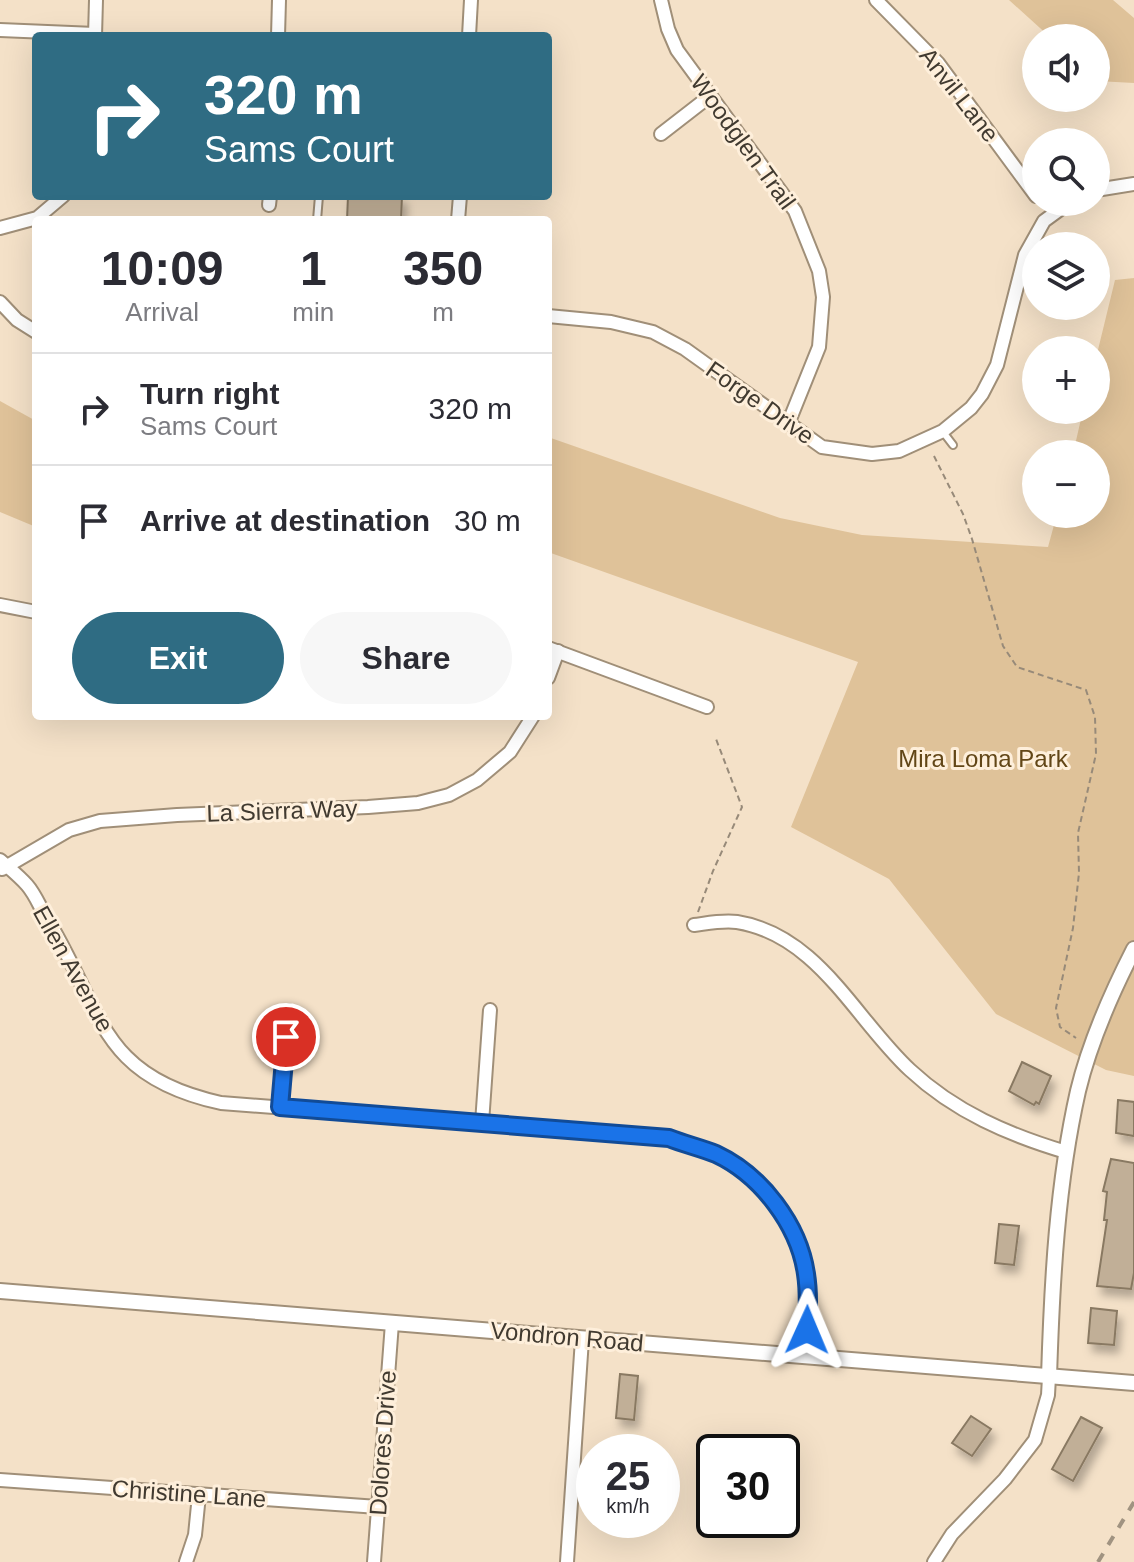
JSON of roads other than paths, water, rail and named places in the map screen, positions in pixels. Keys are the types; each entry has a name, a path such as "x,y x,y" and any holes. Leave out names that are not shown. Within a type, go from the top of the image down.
{"street":[{"path":"95,32 96,0"},
{"path":"278,32 279,0"},
{"path":"469,32 471,0"},
{"name":"Woodglen Trail","path":"661,0 677,50 795,211 819,271 823,297 819,347 788,424"},
{"name":"Anvil Lane","path":"876,0 938,63 1022,177"},
{"path":"0,30 38,32"},
{"path":"661,134 710,96"},
{"path":"1110,188 1134,184"},
{"path":"39,216 58,200"},
{"name":"Forge Drive","path":"552,316 611,322 653,332 685,349 822,447 872,454 899,451 943,431 971,408 989,381 997,365 1025,255 1044,221 1051,216"},
{"path":"0,228 32,219"},
{"path":"0,302 17,320 32,329"},
{"path":"0,605 32,611"},
{"path":"553,649 707,707"},
{"name":"La Sierra Way","path":"2,866 69,830 100,821 393,805 418,803 449,795 477,780 510,752 530,720"},
{"name":"Ellen Avenue","path":"2,866 28,886 58,935 103,1028 125,1056 158,1081 196,1097 221,1103 669,1138 716,1154 736,1166 775,1203 788,1223 803,1259 808,1301 806,1357"},
{"path":"694,925 737,922 782,937 802,950 832,980 867,1024 911,1071 965,1113 1036,1143 1066,1152"},
{"path":"934,1562 952,1534 1005,1479 1035,1440 1048,1395 1066,1152 1079,1089 1093,1044 1109,997 1134,949"},
{"path":"482,1123 490,1010"},
{"path":"280,1107 288,1011"},
{"name":"Vondron Road","path":"0,1291 1134,1383"},
{"name":"Dolores Drive","path":"374,1562 392,1323"},
{"path":"567,1562 582,1339"},
{"name":"Christine Lane","path":"0,1480 378,1507"},
{"path":"186,1562 195,1535 199,1495"}],"lane":[{"path":"943,431 953,445"}],"railway":[{"path":"1098,1562 1134,1502"}],"park label":[{"name":"Mira Loma Park","path":"983,759"}]}
